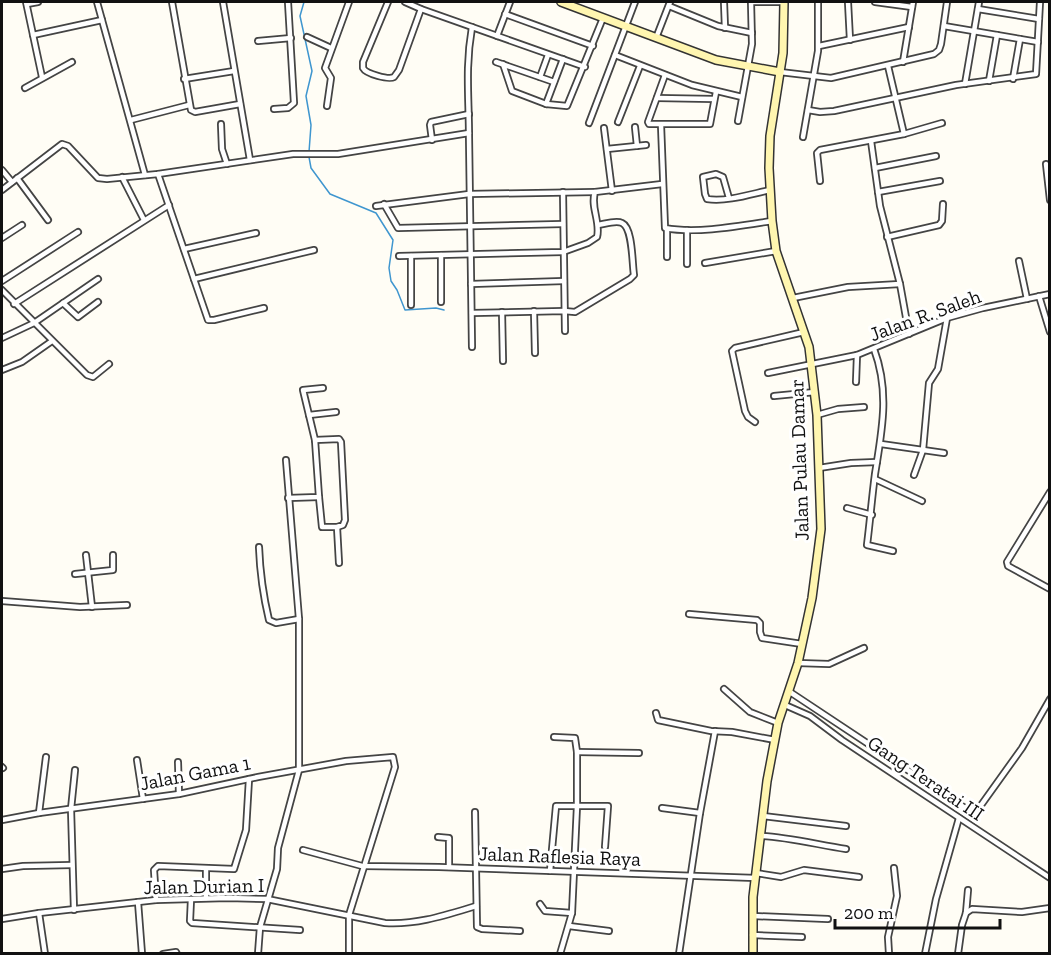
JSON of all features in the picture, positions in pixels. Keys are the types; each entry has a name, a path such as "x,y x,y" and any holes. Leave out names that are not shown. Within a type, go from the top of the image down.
{"street":[{"path":"38,2 26,3 42,77"},
{"path":"97,2 145,175"},
{"path":"172,2 184,79 189,105 193,112 240,104"},
{"path":"223,2 250,160"},
{"path":"273,109 288,108 294,103 288,2"},
{"path":"327,106 331,78 325,68 349,2"},
{"path":"388,2 363,67 366,71 389,79 394,77 399,70 418,6"},
{"path":"405,2 585,67"},
{"path":"497,36 510,2"},
{"path":"561,2 716,60 814,77 835,77 888,66 937,52 941,44 947,2"},
{"path":"589,123 635,2"},
{"path":"724,2 725,28"},
{"path":"738,121 752,44 751,2 783,2"},
{"name":"Jalan Pulau Damar","path":"753,954 752,916 763,816 778,723 802,644 820,547 821,517 817,415 812,365 804,332 776,251 772,222 770,136 785,34 783,2"},
{"path":"803,137 819,46 818,2"},
{"path":"848,2 850,40"},
{"path":"875,2 913,4 903,62"},
{"path":"966,84 979,2"},
{"path":"808,110 834,111 966,84 1036,74 1040,2"},
{"path":"656,38 670,4 725,28 752,33"},
{"path":"978,9 1039,19"},
{"path":"505,14 593,46"},
{"path":"503,64 512,91 546,104 567,106 585,67 603,17"},
{"path":"33,35 102,20"},
{"path":"944,26 1038,42"},
{"path":"472,27 467,64 472,347"},
{"path":"819,46 909,27"},
{"path":"989,81 997,35"},
{"path":"307,37 331,48"},
{"path":"258,41 291,38"},
{"path":"1013,79 1020,39"},
{"path":"540,77 548,55"},
{"path":"615,55 716,92 742,97"},
{"path":"546,104 563,59"},
{"path":"25,88 72,62"},
{"path":"496,62 554,82"},
{"path":"618,122 640,66"},
{"path":"888,66 904,134"},
{"path":"184,79 234,72"},
{"path":"665,75 648,122 650,124 710,124 716,92"},
{"path":"657,98 714,99"},
{"path":"131,120 189,105"},
{"path":"432,140 431,122 469,114"},
{"path":"820,181 818,151 904,134 942,123"},
{"path":"221,124 222,149 227,164"},
{"path":"661,125 667,257"},
{"path":"635,127 637,146"},
{"path":"604,128 612,191"},
{"path":"2,190 62,144 68,146 98,178 158,174 301,154 338,154 469,133"},
{"path":"871,141 878,192 900,284 909,334"},
{"path":"607,149 646,145"},
{"path":"875,168 936,156"},
{"path":"1047,164 1050,200"},
{"path":"2,170 15,180 48,220"},
{"path":"158,174 209,320 264,308"},
{"path":"729,198 723,177 716,174 703,177 705,194 709,199 729,198 770,190"},
{"path":"122,177 144,220"},
{"path":"878,192 940,181"},
{"path":"376,206 469,194 595,192 662,184"},
{"path":"563,192 565,331"},
{"path":"399,256 563,252 594,240 598,234 593,204 595,192"},
{"path":"384,204 398,228 563,224"},
{"path":"887,237 939,225 942,221 944,204"},
{"path":"2,303 12,302 94,254 169,205"},
{"path":"472,313 579,312 634,275 629,229 623,223 616,222 598,225"},
{"path":"666,228 687,230 772,222"},
{"path":"2,238 22,225"},
{"path":"687,230 687,264"},
{"path":"2,281 78,232"},
{"path":"184,249 256,233"},
{"path":"194,279 314,250"},
{"path":"705,263 776,251"},
{"path":"441,255 441,302"},
{"path":"411,256 411,304"},
{"path":"1019,261 1027,299"},
{"path":"2,338 34,322 98,279"},
{"path":"471,284 564,281"},
{"path":"793,298 848,287 900,284"},
{"path":"2,290 89,377 93,377 109,364"},
{"name":"Jalan R. Saleh","path":"768,373 857,355 947,318 1050,294"},
{"path":"1039,296 1050,332"},
{"path":"63,303 78,316 98,303"},
{"path":"534,311 535,353"},
{"path":"502,312 503,362"},
{"path":"915,475 923,450 928,382 938,369 947,318"},
{"path":"755,422 748,417 745,411 732,351 735,348 804,332"},
{"path":"2,370 22,362 52,341"},
{"path":"874,349 884,383 880,444 867,545 893,551"},
{"path":"856,382 857,355"},
{"path":"315,440 334,438 341,442 345,520 343,525 337,527 322,527 315,440 303,390 322,388"},
{"path":"774,396 815,392"},
{"path":"817,415 838,409 864,406"},
{"path":"309,415 336,412"},
{"path":"880,444 945,453"},
{"path":"258,954 260,927 277,869 278,848 299,770 299,620 286,460"},
{"path":"819,468 877,462"},
{"path":"875,478 922,501"},
{"path":"1050,492 1010,554 1007,563 1018,572 1050,589"},
{"path":"288,498 319,497"},
{"path":"847,508 872,515"},
{"path":"337,527 339,563"},
{"path":"259,547 264,606 269,620 276,623 299,620"},
{"path":"86,555 92,607"},
{"path":"75,574 114,570 114,555"},
{"path":"2,602 62,607 127,605"},
{"path":"689,614 757,620 760,622 762,638 802,644"},
{"path":"798,663 829,664 864,648"},
{"path":"724,689 750,712 778,723"},
{"path":"787,699 971,812 975,811 1022,748 1050,699"},
{"name":"Gang Teratai III","path":"787,699 1049,878"},
{"path":"656,712 657,718 661,721 775,740"},
{"path":"679,954 715,731"},
{"path":"554,737 574,738 577,752 572,914 560,954"},
{"path":"577,752 639,753"},
{"path":"39,813 46,757"},
{"name":"Jalan Gama 1","path":"2,820 179,794 346,761 393,757 395,767 362,866"},
{"path":"137,760 143,799"},
{"path":"178,762 179,794"},
{"path":"74,910 71,809 75,770"},
{"path":"156,900 156,867 230,870 235,868 246,830 249,779"},
{"path":"931,798 935,790"},
{"path":"550,871 555,807 608,806 605,847"},
{"path":"662,808 700,813"},
{"path":"475,813 477,924 479,928 520,931"},
{"path":"763,816 846,826"},
{"path":"925,954 936,898 959,818"},
{"path":"761,836 780,837 801,843 846,849"},
{"path":"438,837 449,838 449,867"},
{"name":"Jalan Raflesia Raya","path":"303,850 362,866 781,877 804,870 859,877"},
{"path":"2,869 72,865"},
{"path":"349,954 349,915 362,866"},
{"path":"889,954 888,938 897,896 894,868"},
{"path":"206,869 206,898"},
{"path":"957,954 966,913 968,890"},
{"name":"Jalan Durian I","path":"2,919 156,900 206,898 267,899 385,923 401,924 422,922 476,906"},
{"path":"191,899 190,921 192,923 300,930"},
{"path":"138,902 142,954"},
{"path":"540,904 545,911 572,914"},
{"path":"966,913 972,909 1023,912 1050,908"},
{"path":"39,913 45,954"},
{"path":"752,916 828,919"},
{"path":"569,926 609,931"},
{"path":"752,935 802,938"},
{"path":"163,954 176,952 177,954"}],"waterway":[{"path":"304,2 300,16 312,71 306,96 311,125 309,152"},
{"path":"309,157 311,168 330,194 376,213 393,240 389,268 391,281 405,310 436,308 444,310"}]}
